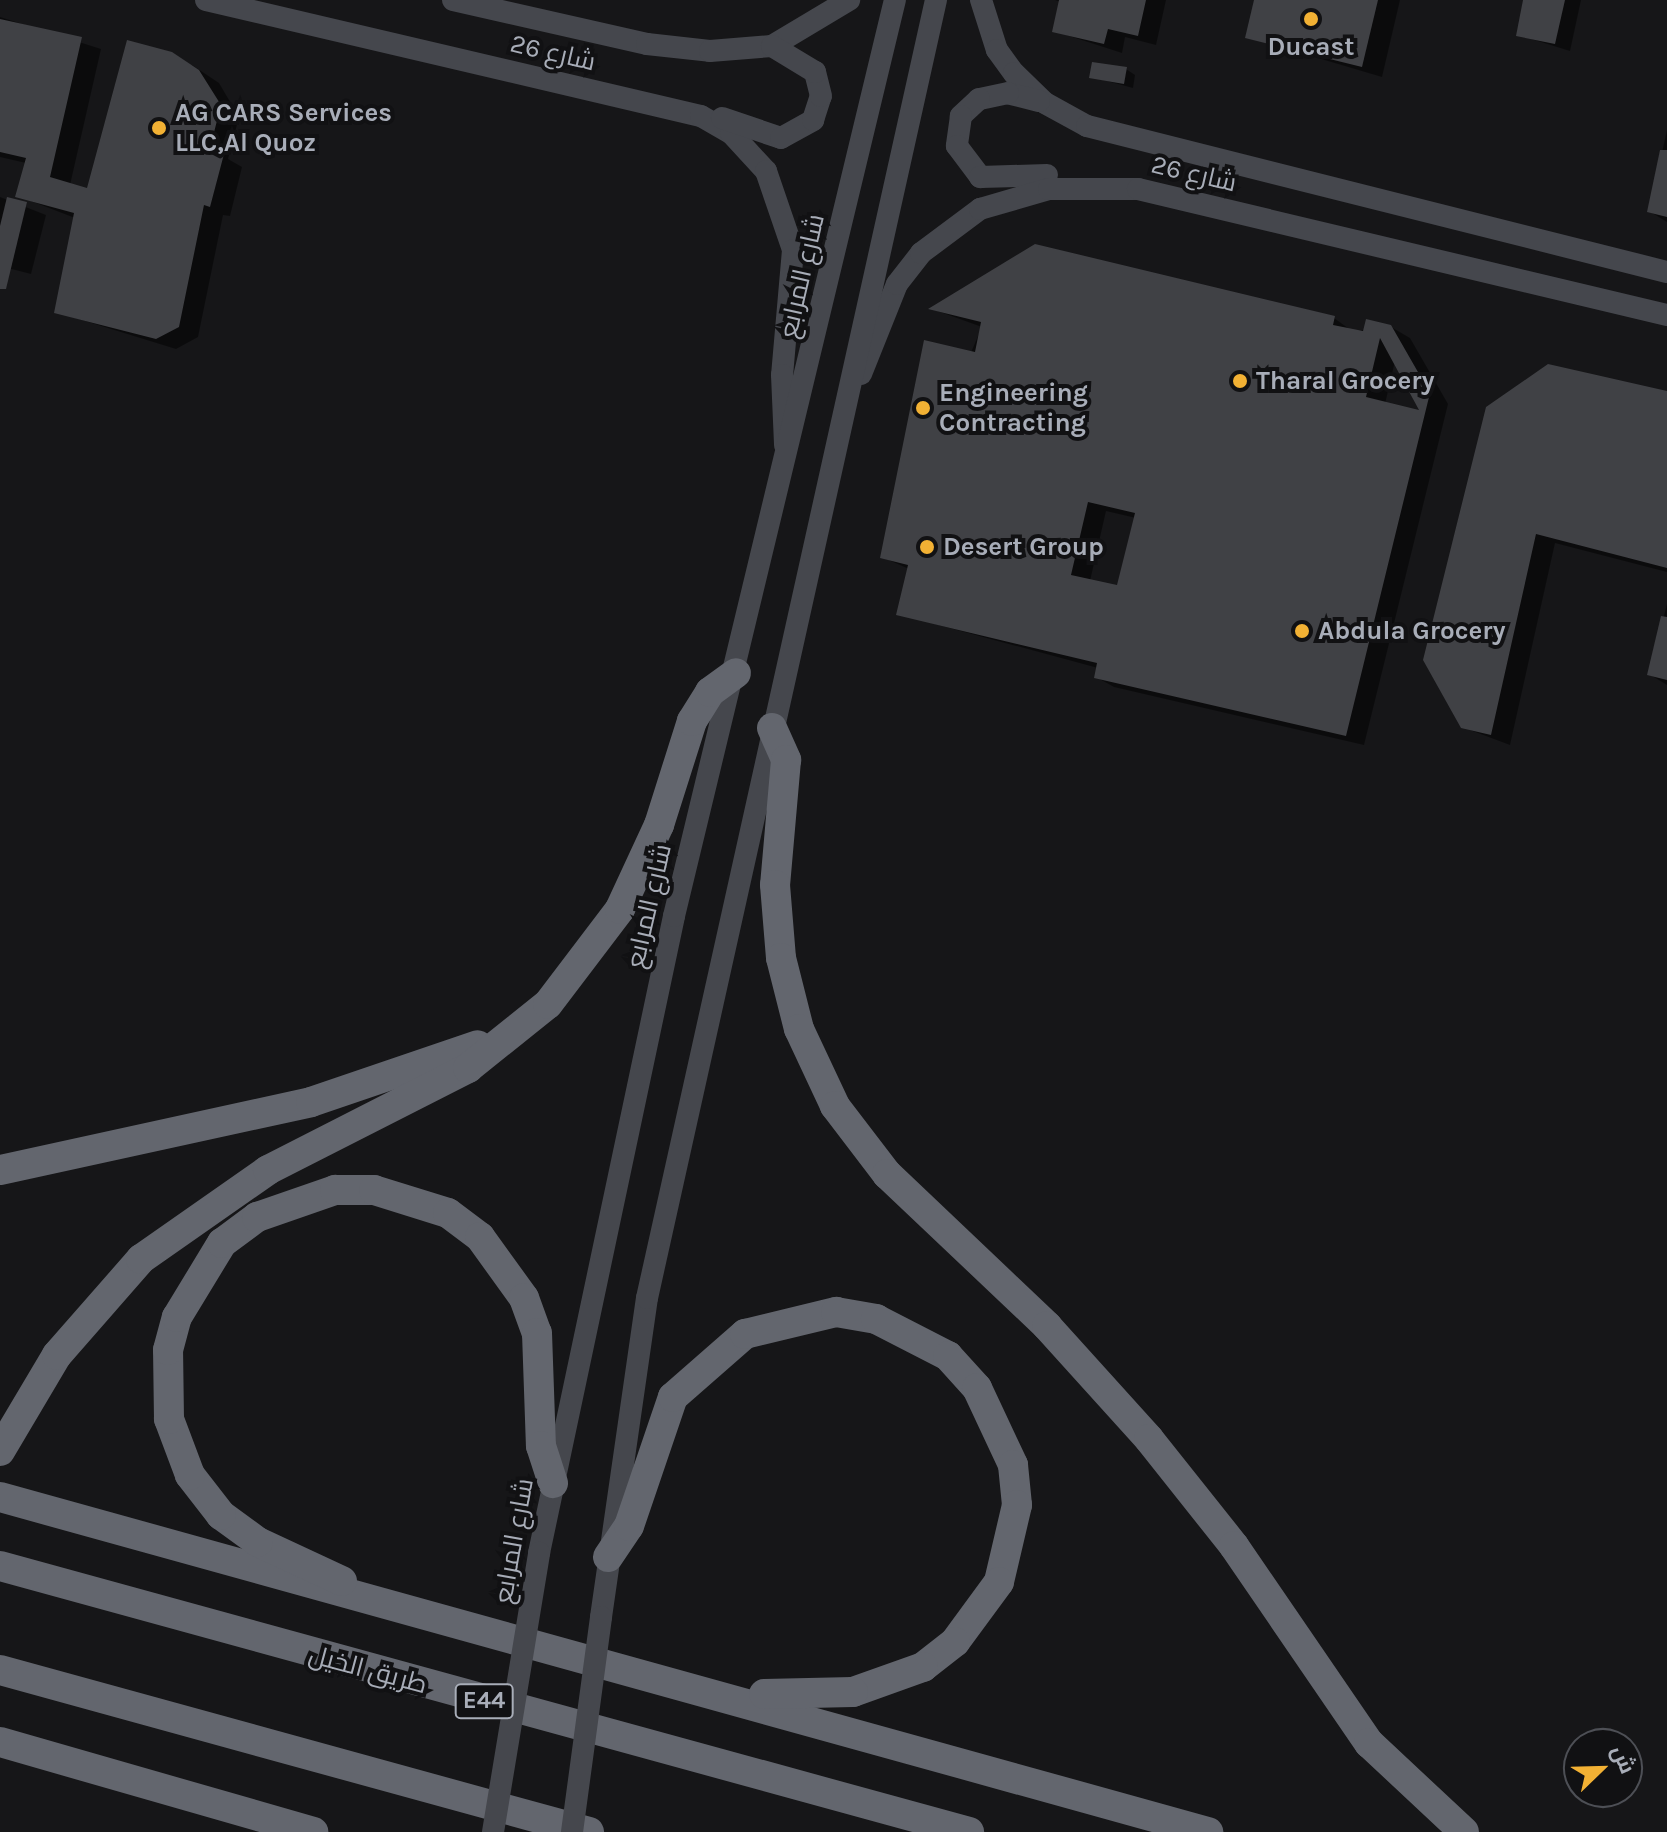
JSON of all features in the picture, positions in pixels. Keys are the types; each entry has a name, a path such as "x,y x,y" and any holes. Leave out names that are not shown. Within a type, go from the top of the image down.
{"highway":[{"path":"0,1451 57,1355 141,1259 235,1190 447,1080 518,1031 575,975 620,909 659,825 692,721 710,692 736,673"},
{"path":"772,728 786,760 775,885 781,958 799,1029 835,1106 887,1174 1047,1326 1149,1439 1234,1546 1369,1743 1464,1832"},
{"path":"0,1170 311,1102 518,1031"},
{"path":"363,1602 331,1574 258,1542 221,1515 190,1475 169,1419 167,1362 177,1317 222,1243 257,1217 335,1190 374,1190 424,1203 480,1237 524,1298 537,1333 541,1446 553,1483"},
{"path":"608,1557 629,1526 673,1397 745,1334 805,1314 876,1319 948,1356 977,1388 1013,1465 1017,1505 1003,1569 978,1616 923,1667 889,1682 853,1692 727,1694"},
{"path":"0,1497 363,1602 727,1694 1208,1832"},
{"name":"طريق الخيل","path":"0,1566 969,1832"},
{"path":"0,1670 589,1832"},
{"path":"0,1742 313,1832"}],"main road":[{"name":"شارع 26","path":"206,0 701,116 755,157 788,223 794,278 781,410 787,462"},
{"name":"شارع 26","path":"453,0 678,49 772,46 849,0"},
{"name":"شارع المرابع","path":"493,1832 539,1553 674,916 787,462 895,0"},
{"path":"572,1832 608,1557 647,1298 835,439 936,0"},
{"name":"شارع 26","path":"981,0 997,50 1045,103 1087,126 1163,150 1667,272"},
{"path":"701,116 781,138 804,129 818,109 820,84 807,62 772,46"},
{"path":"1045,103 1008,93 967,107 956,135 965,165 995,179 1085,175 1138,189"},
{"name":"شارع 26","path":"835,439 897,284 939,236 1025,193 1138,189 1667,315"}],"building":[{"path":"1059,0 1146,0 1138,36 1108,29 1104,44 1052,32"},
{"name":"Ducast","path":"1254,0 1378,0 1362,67 1245,38"},
{"path":"1523,0 1565,0 1555,44 1516,36"},
{"path":"0,19 82,37 50,177 87,188 127,40 172,52 199,70 221,105 209,152 224,154 210,207 204,205 179,327 156,339 54,313 74,213 15,197 26,158 0,152"},
{"path":"1092,62 1127,67 1124,84 1089,78"},
{"path":"1660,150 1667,150 1667,217 1647,212"},
{"path":"7,197 27,202 6,289 0,289 0,226"},
{"path":"1035,244 1335,316 1333,325 1363,331 1366,319 1391,325 1430,393 1346,736 1094,678 1097,663 896,615 908,565 880,558 924,340 975,352 981,322 928,309","holes":["1380,338 1419,410 1366,397","1088,502 1135,513 1117,585 1071,575"]},
{"path":"1548,364 1667,391 1667,568 1536,534 1491,735 1461,728 1423,660 1486,407"},
{"path":"1661,616 1667,617 1667,680 1647,675"}],"place":[{"name":"Ducast","path":"1311,19"},
{"name":"AG CARS Services LLC,Al Quoz","path":"159,128"},
{"name":"Tharal Grocery","path":"1240,381"},
{"name":"Engineering Contracting","path":"923,408"},
{"name":"Desert Group","path":"927,547"},
{"name":"Abdula Grocery","path":"1302,631"}]}
